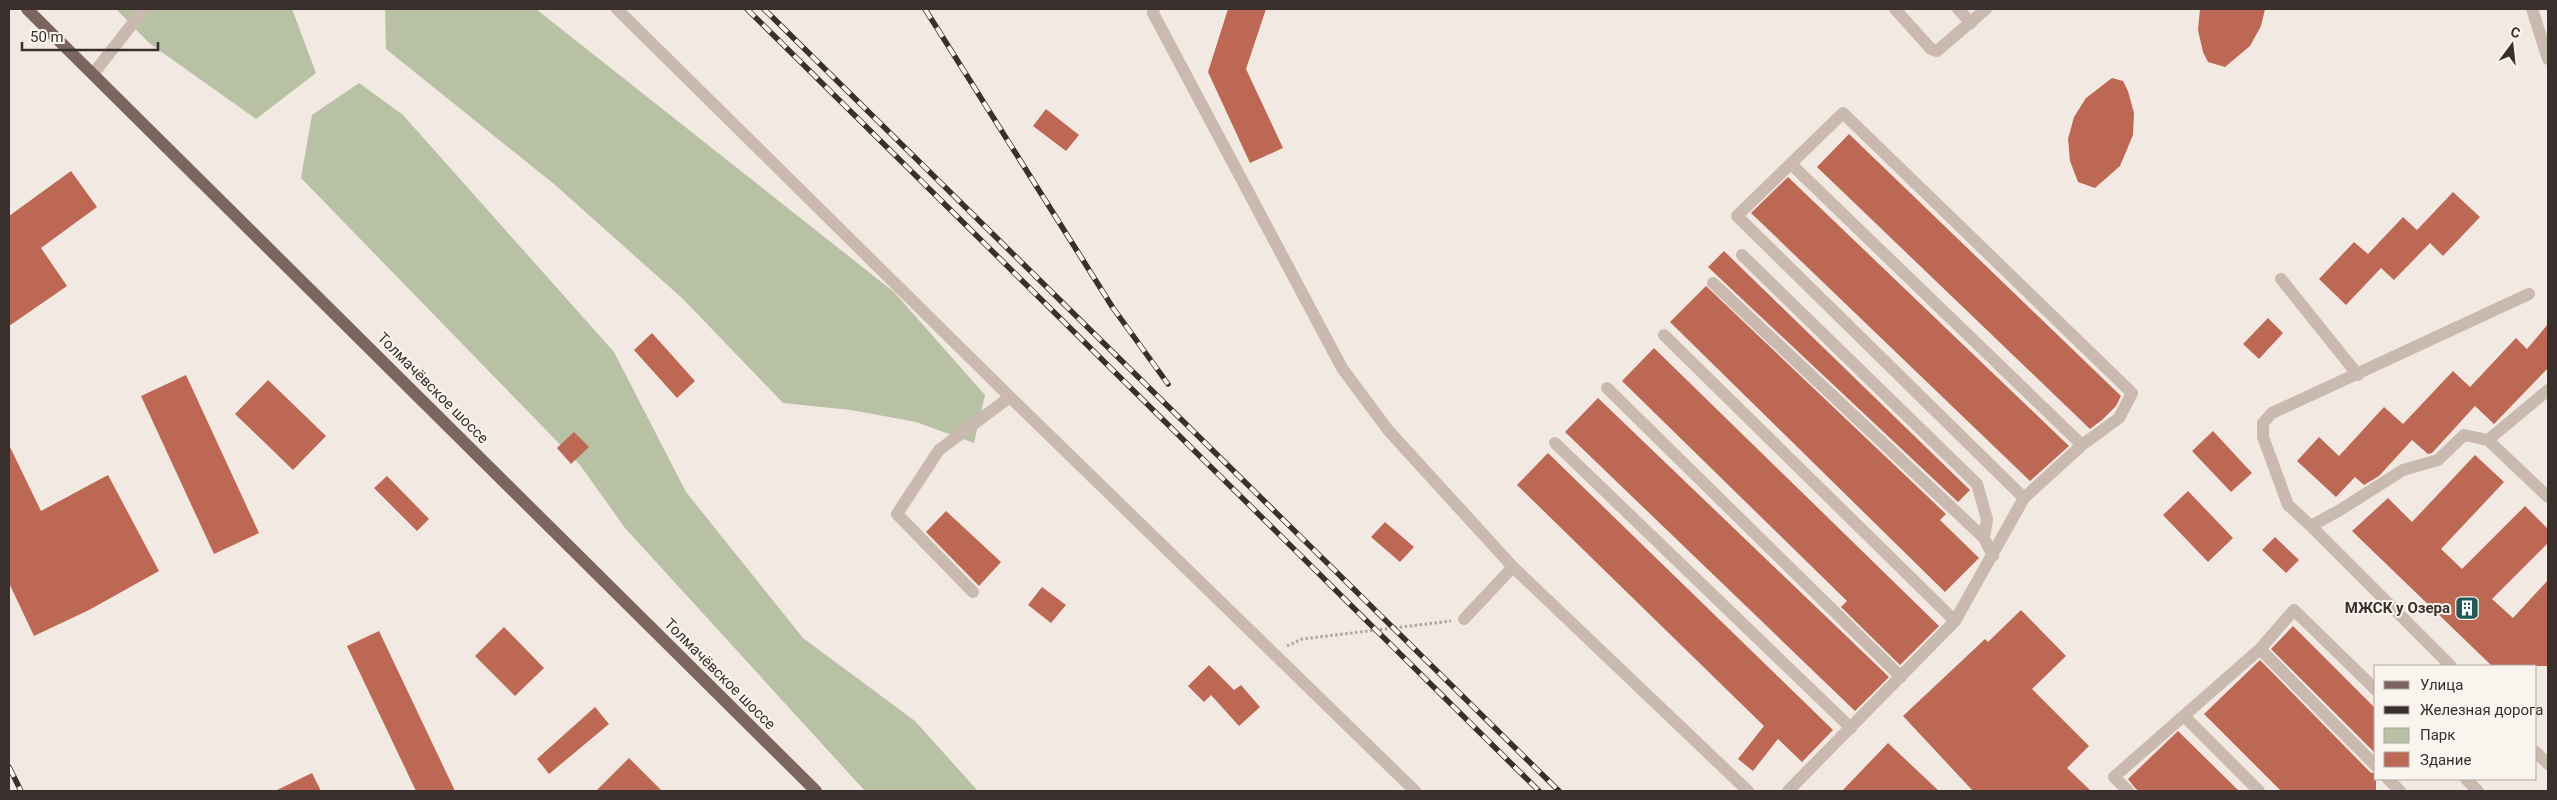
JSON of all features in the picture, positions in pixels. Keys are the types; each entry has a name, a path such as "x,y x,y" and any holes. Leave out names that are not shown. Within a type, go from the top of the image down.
{"main road":[{"name":"Толмачёвское шоссе","path":"27,9 816,791"}],"street":[{"path":"93,74 144,9"},
{"path":"617,9 1010,397 1415,791"},
{"path":"1154,9 1153,13 1342,368 1388,430 1513,567 1748,791"},
{"path":"1895,9 1931,49 1938,51 1986,9"},
{"path":"1958,9 1971,23"},
{"path":"2532,9 2548,59"},
{"path":"1788,791 1956,621 2024,498 2082,445 2120,418 2132,393 1843,113 1737,216 2024,498"},
{"path":"1791,164 2082,445"},
{"path":"1742,255 1977,484 1987,519 1984,538"},
{"path":"2281,279 2358,375"},
{"path":"1713,283 1984,538 1993,556"},
{"path":"2450,665 2312,526 2288,505 2263,437 2263,423 2272,413 2358,375 2529,294"},
{"path":"1664,335 1956,621"},
{"path":"1608,388 1901,677"},
{"path":"2488,440 2548,390"},
{"path":"973,592 897,514 939,450 1010,397"},
{"path":"2312,526 2403,470 2438,460 2464,435 2488,440 2548,497"},
{"path":"1555,443 1851,728"},
{"path":"1464,619 1513,567"},
{"path":"2128,791 2114,778 2260,649 2294,610 2374,688"},
{"path":"2260,649 2374,764"},
{"path":"2184,717 2259,791"},
{"path":"2537,753 2548,764"},
{"path":"2389,780 2400,791"},
{"path":"2467,780 2478,791"}],"path":[{"path":"1273,654 1302,639 1464,619"}],"green space":[{"path":"116,9 292,9 316,73 256,119 149,43"},
{"path":"385,9 536,9 894,292 985,395 974,443 916,422 851,410 783,403 683,299 554,184 386,49"},
{"path":"359,83 403,115 614,352 686,492 803,638 915,721 978,791 865,791 625,528 580,465 301,178 312,115"}],"building":[{"path":"1228,9 1266,9 1246,69 1283,148 1250,163 1208,72"},
{"path":"2200,9 2265,9 2261,26 2250,46 2225,67 2208,62 2203,52 2198,30"},
{"path":"2112,78 2123,81 2128,91 2134,113 2133,135 2120,166 2095,188 2078,182 2070,161 2068,139 2074,117 2086,98"},
{"path":"1046,109 1079,135 1066,151 1033,126"},
{"path":"1849,134 2121,396 2116,406 2102,420 2090,429 1817,167"},
{"path":"71,171 97,207 41,248 67,286 9,326 9,216"},
{"path":"1788,177 2069,446 2030,481 1751,213"},
{"path":"2453,192 2480,217 2443,256 2430,243 2394,280 2381,268 2346,305 2319,279 2354,242 2368,254 2403,217 2417,230"},
{"path":"1724,251 1970,490 1958,502 1708,267"},
{"path":"1706,286 1946,514 1940,520 1979,558 1945,592 1670,322"},
{"path":"2268,318 2283,333 2259,359 2243,344"},
{"path":"2548,324 2548,368 2494,424 2475,406 2432,453 2428,454 2412,440 2379,476 2364,485 2355,477 2336,497 2297,461 2319,437 2339,456 2384,407 2403,424 2453,371 2470,387 2516,338 2527,349"},
{"path":"652,333 695,381 677,398 634,350"},
{"path":"1654,348 1939,626 1900,665 1841,607 1847,601 1622,381"},
{"path":"186,375 259,533 214,554 141,396"},
{"path":"268,380 326,436 293,470 235,414"},
{"path":"1598,398 1889,677 1855,711 1565,432"},
{"path":"2213,431 2252,473 2231,492 2192,451"},
{"path":"574,432 589,447 571,464 557,448"},
{"path":"9,445 41,511 108,475 159,571 89,610 34,636 9,583"},
{"path":"1548,453 1833,730 1802,762 1778,739 1753,771 1738,759 1764,726 1517,485"},
{"path":"2475,455 2504,482 2441,549 2462,569 2525,506 2548,529 2548,543 2492,599 2513,618 2548,580 2548,666 2491,665 2352,531 2388,498 2412,522"},
{"path":"387,476 429,519 417,531 374,488"},
{"path":"2188,491 2233,538 2208,562 2163,515"},
{"path":"946,511 1001,562 979,586 926,532"},
{"path":"1385,522 1414,547 1400,562 1371,537"},
{"path":"2275,537 2299,560 2286,573 2262,550"},
{"path":"1042,587 1066,605 1051,623 1028,605"},
{"path":"2021,610 2066,656 2032,689 2089,746 2067,768 2091,791 1973,791 1903,716 1985,639 1988,642"},
{"path":"2293,626 2374,707 2374,752 2271,649"},
{"path":"504,627 544,668 515,696 475,656"},
{"path":"379,631 455,791 416,791 347,646"},
{"path":"2260,660 2370,772 2374,773 2376,791 2281,791 2204,714"},
{"path":"1209,665 1234,690 1241,685 1260,707 1239,726 1211,695 1204,702 1188,686"},
{"path":"595,707 609,724 549,774 537,759"},
{"path":"2178,731 2239,791 2139,791 2135,788 2128,779"},
{"path":"1888,743 1939,791 1842,791"},
{"path":"629,758 662,791 596,791"},
{"path":"312,773 321,791 275,791"}],"railway":[{"path":"747,9 1539,791"},
{"path":"764,9 1559,791"},
{"path":"925,9 1113,308 1168,384"},
{"path":"9,767 21,791"}],"place":[{"name":"МЖСК у Озера","path":"2467,608"}]}
